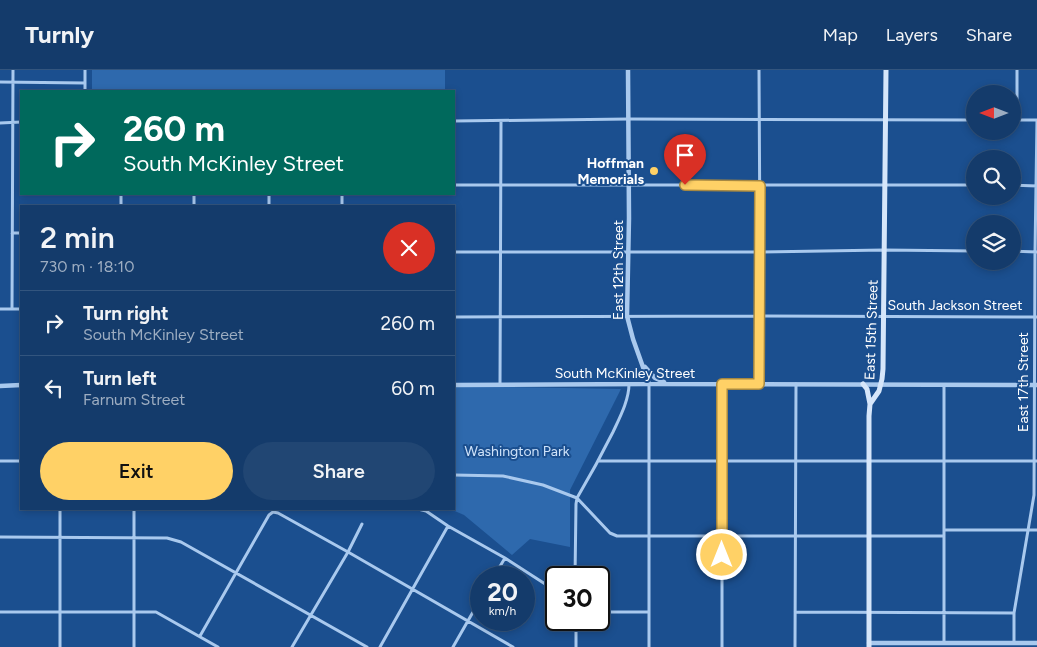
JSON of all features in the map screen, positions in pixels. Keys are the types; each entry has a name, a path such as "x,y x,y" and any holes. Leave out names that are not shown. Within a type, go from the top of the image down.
{"main road":[{"name":"East 15th Street","path":"869,645 869,416 870,404 880,391 883,369 886,70"},
{"path":"862,384 867,388 870,404"}],"street":[{"path":"12,310 13,70"},
{"path":"85,70 85,90"},
{"name":"East 12th Street","path":"628,70 627,316 649,384 649,647"},
{"path":"759,70 759,384"},
{"path":"1016,85 1017,70"},
{"path":"0,82 86,83"},
{"path":"455,121 629,119 966,120"},
{"path":"1021,120 1037,120"},
{"name":"East 17th Street","path":"1014,643 1014,613 1034,495 1036,461 1037,120"},
{"path":"500,385 501,121"},
{"path":"0,122 20,122"},
{"path":"455,185 966,185"},
{"path":"1021,186 1036,186"},
{"path":"12,233 20,234"},
{"path":"455,252 966,251"},
{"path":"1021,252 1036,252"},
{"path":"0,310 20,310"},
{"name":"South Jackson Street","path":"455,317 1036,317"},
{"path":"642,362 655,378 667,384"},
{"path":"575,566 576,504 618,420 629,392 629,384"},
{"path":"722,384 722,647"},
{"path":"795,647 796,384"},
{"name":"South McKinley Street","path":"455,385 1036,385"},
{"path":"944,385 944,643"},
{"path":"0,386 20,386"},
{"path":"0,461 20,461"},
{"path":"598,461 1036,461"},
{"path":"455,475 503,476 543,484 578,498 610,533 617,536 944,536"},
{"path":"60,510 60,647"},
{"path":"134,510 134,647"},
{"path":"422,510 505,558 545,584"},
{"path":"200,636 273,512 348,552 513,647"},
{"path":"292,647 348,552 362,524"},
{"path":"380,647 448,526"},
{"path":"944,530 1037,530"},
{"path":"0,537 134,537 167,538 181,542 367,647"},
{"path":"500,566 505,558"},
{"path":"0,612 156,612 218,647"},
{"path":"610,612 649,612"},
{"path":"795,612 1014,613"},
{"path":"453,647 470,617"},
{"path":"576,631 576,647"},
{"path":"869,645 1037,643"}],"green space":[{"path":"92,70 445,70 445,90 92,90"},
{"name":"Washington Park","path":"455,386 621,389 570,490 570,547 530,539 512,555 464,515 452,510 455,510"}],"place":[{"name":"Hoffman Memorials","path":"654,171"}],"route":[{"path":"685,185 760,186 759,384 722,384 722,555"}]}
